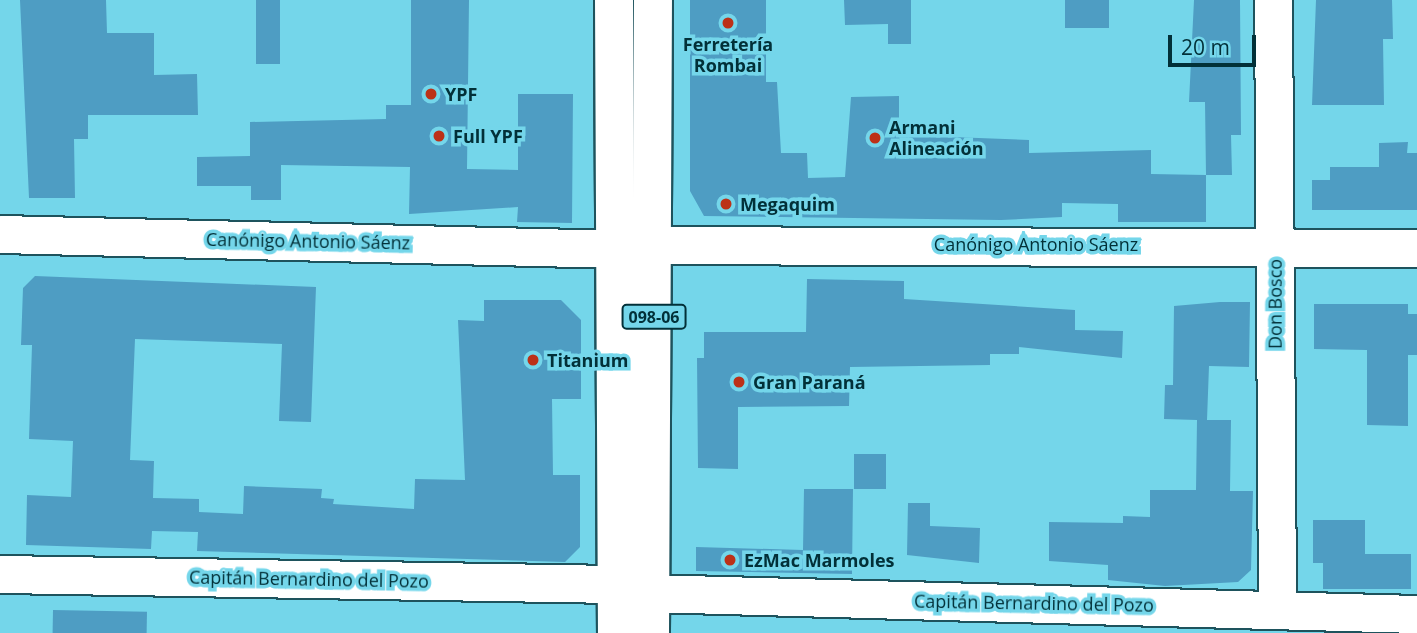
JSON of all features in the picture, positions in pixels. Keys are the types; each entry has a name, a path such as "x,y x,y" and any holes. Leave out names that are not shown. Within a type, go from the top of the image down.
{"main road":[{"name":"098-06","path":"614,0 616,249 634,589 650,633"},
{"name":"098-06","path":"617,633 634,589 654,245 653,0"}],"street":[{"name":"Don Bosco","path":"1273,0 1277,609"},
{"name":"Canónigo Antonio Sáenz","path":"0,233 616,249"},
{"name":"Canónigo Antonio Sáenz","path":"654,245 1274,243 1417,248"},
{"name":"Capitán Bernardino del Pozo","path":"0,574 634,589 1417,614"}],"building":[{"path":"20,0 106,0 107,33 154,33 154,75 197,74 198,115 88,115 88,139 74,139 75,198 29,198"},
{"path":"256,0 280,0 280,64 256,64"},
{"path":"411,0 469,0 467,169 518,170 518,94 573,94 572,223 517,222 518,207 409,214 410,167 281,165 281,200 251,200 251,186 197,186 197,157 250,156 250,122 386,119 386,105 411,105"},
{"path":"690,0 766,0 766,82 777,82 781,153 807,153 808,178 845,177 851,97 899,96 899,135 1029,140 1029,153 1151,150 1151,174 1206,175 1206,222 1118,222 1118,204 1062,203 1062,217 1001,220 704,216 690,191"},
{"path":"844,0 911,0 911,44 888,44 888,24 845,25"},
{"path":"1065,0 1109,0 1109,28 1065,28"},
{"path":"1194,0 1240,0 1241,135 1231,135 1232,175 1206,175 1205,102 1189,102"},
{"path":"1316,0 1392,0 1393,39 1383,39 1384,105 1312,105"},
{"path":"1408,142 1407,153 1417,153 1417,210 1312,210 1312,180 1330,180 1330,167 1379,167 1379,143"},
{"path":"35,276 316,287 311,422 279,421 282,344 135,339 130,460 154,461 153,498 199,499 199,512 243,514 244,486 322,489 321,498 334,499 333,504 414,509 415,479 465,480 458,320 484,321 484,300 561,300 581,320 581,399 552,399 553,475 580,475 580,547 565,562 197,551 198,532 152,531 151,549 26,545 27,495 71,497 73,441 29,439 32,345 21,345 23,288"},
{"path":"807,279 904,281 904,299 1075,310 1075,330 1123,331 1122,358 1019,347 1019,354 990,354 990,365 850,367 849,406 738,407 738,469 698,468 697,358 704,358 704,332 806,332"},
{"path":"1250,302 1249,367 1209,366 1207,420 1231,420 1230,491 1253,491 1251,570 1238,582 1165,586 1108,580 1108,565 1049,561 1049,522 1123,523 1123,516 1150,517 1150,490 1196,490 1197,420 1164,419 1165,385 1173,385 1174,306"},
{"path":"1314,304 1408,304 1408,314 1417,314 1417,355 1408,355 1408,426 1367,425 1367,350 1314,349"},
{"path":"854,454 886,454 886,489 854,489"},
{"path":"804,489 853,489 852,574 696,571 696,547 803,550"},
{"path":"908,503 930,503 930,526 980,528 979,563 907,555"},
{"path":"1313,520 1365,520 1365,554 1411,554 1411,589 1323,589 1323,563 1313,563"},
{"path":"53,610 147,612 147,633 53,633"}],"place":[{"name":"Ferretería Rombai","path":"728,23"},
{"name":"YPF","path":"431,94"},
{"name":"Full YPF","path":"439,136"},
{"name":"Armani Alineación","path":"875,138"},
{"name":"Megaquim","path":"726,204"},
{"name":"Titanium","path":"533,360"},
{"name":"Gran Paraná","path":"739,382"},
{"name":"EzMac Marmoles","path":"730,560"}]}
